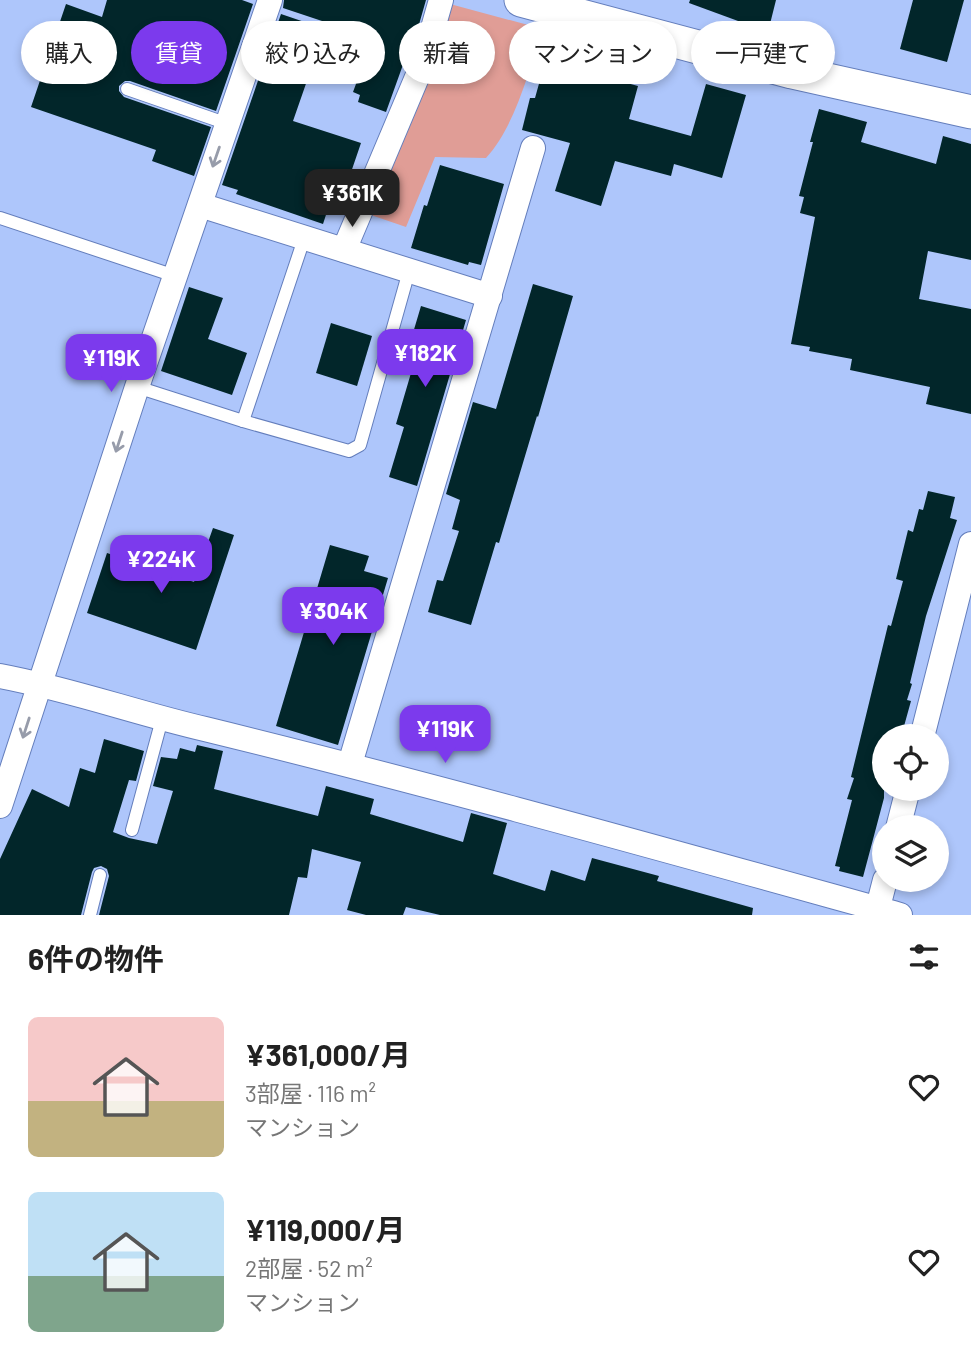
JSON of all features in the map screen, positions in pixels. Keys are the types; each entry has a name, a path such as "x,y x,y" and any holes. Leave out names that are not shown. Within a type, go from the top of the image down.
{"street":[{"path":"0,806 137,387 271,0"},
{"path":"344,250 422,63 441,0"},
{"path":"521,0 792,72 971,111"},
{"path":"349,764 533,148"},
{"path":"200,205 490,296"},
{"path":"925,724 971,544"},
{"path":"0,676 40,683 162,719 349,764 885,913 885,892"}],"lane":[{"path":"127,89 228,124"},
{"path":"0,218 175,276"},
{"path":"243,421 304,239"},
{"path":"137,387 349,451 360,445 409,271"},
{"path":"132,830 162,719"},
{"path":"90,915 100,875"}],"shaded area":[{"path":"450,4 513,21 509,21 509,84 524,84 505,131 486,158 435,157 406,227 368,214 419,84 495,84 495,21 443,21"}],"building":[{"path":"107,0 242,0 253,4 247,21 241,21 241,39 227,79 227,21 131,21 131,81 125,81 119,86 119,91 124,97 211,127 194,176 152,161 156,150 31,107 39,84 117,84 117,21 60,21 66,4 102,17"},
{"path":"284,0 426,0 420,21 399,21 399,76 386,112 358,102 360,95 353,92 356,84 385,84 385,21 322,21 283,8"},
{"path":"690,0 776,0 771,21 738,21 689,3"},
{"path":"913,0 964,0 947,62 900,49"},
{"path":"281,14 302,21 279,21"},
{"path":"139,84 225,84 216,111"},
{"path":"257,84 306,84 293,121 361,143 347,184 337,181 323,224 236,194 238,190 222,185"},
{"path":"539,84 631,84 638,86 629,119 691,136 706,84 746,95 722,178 674,164 671,176 615,161 601,206 555,191 570,143 522,130 530,98 535,98"},
{"path":"819,109 867,122 861,142 936,164 943,136 971,144 971,260 928,251 919,299 971,309 971,414 926,404 930,387 850,370 852,359 809,351 810,347 791,344 815,217 800,213 804,197 799,196"},
{"path":"440,165 504,184 481,265 469,262 468,265 411,248"},
{"path":"533,284 573,296 499,543 496,542 471,625 428,612 437,580 443,581 459,531 452,529 460,500 446,494 473,402 496,409"},
{"path":"189,287 223,298 208,339 247,353 232,395 161,371"},
{"path":"421,306 466,320 417,486 389,477 404,427 396,424 417,345 410,343"},
{"path":"331,323 372,336 357,386 316,373"},
{"path":"928,491 955,497 950,518 957,520 926,616 910,683 912,684 907,700 911,701 905,724 872,724 872,801 883,801 879,815 872,815 872,843 863,877 839,871 840,867 835,866 852,800 847,799 854,778 851,777 888,625 891,626 903,581 896,579 908,530 913,532 919,509 923,510"},
{"path":"213,528 234,535 196,650 87,613 107,553 194,582"},
{"path":"330,545 369,556 364,571 388,578 338,745 276,726"},
{"path":"104,739 144,751 136,781 129,780 113,832 129,838 157,844 173,791 153,786 161,757 177,759 180,748 195,752 197,745 223,751 214,789 318,816 326,786 374,799 370,814 463,842 471,813 507,823 493,874 545,891 551,870 585,881 592,858 659,876 657,881 753,908 752,915 440,915 406,907 403,915 366,915 347,910 361,862 312,849 307,878 298,877 289,915 99,915 109,876 107,869 101,866 94,868 92,872 81,915 0,915 0,859 32,789 69,807 80,768 95,773"}]}
